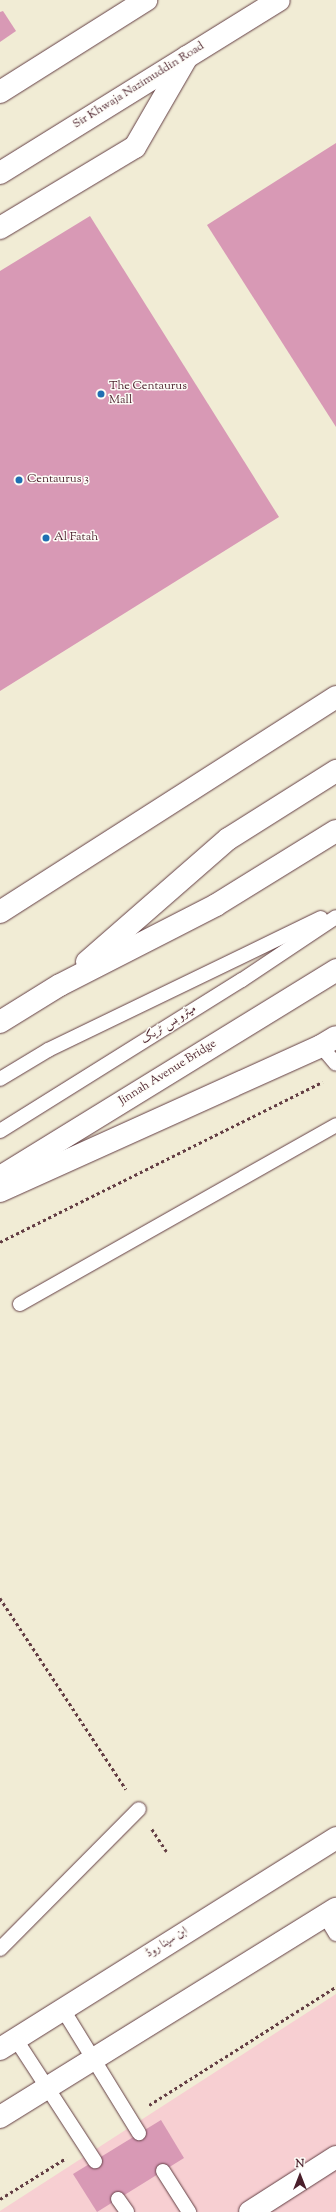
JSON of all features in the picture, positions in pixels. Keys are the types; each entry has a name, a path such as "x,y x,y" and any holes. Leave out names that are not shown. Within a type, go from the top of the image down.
{"main road":[{"path":"0,92 146,0"},
{"name":"Sir Khwaja Nazimuddin Road","path":"0,173 279,0"},
{"path":"0,228 135,147 187,57"},
{"path":"0,912 332,702"},
{"path":"60,985 228,839 336,771"},
{"path":"0,1022 60,985 216,905 336,831"},
{"name":"Jinnah Avenue Bridge","path":"0,1176 336,970"},
{"path":"0,1191 328,1042"},
{"name":"ابن سینا روڈ","path":"8,2044 62,2008 336,1838"},
{"path":"0,2117 330,1912"},
{"path":"250,2212 336,2157"}],"lane":[{"path":"0,1079 48,1050 336,910"},
{"name":"میٹرو بس ٹریک","path":"0,1131 242,980 336,917"},
{"path":"328,1042 336,1064"},
{"path":"20,1304 336,1125"},
{"path":"0,1949 139,1809"},
{"path":"330,1912 336,1934"},
{"path":"62,2008 92,2059 139,2133"},
{"path":"8,2044 48,2086 95,2160"},
{"path":"163,2171 189,2212"},
{"path":"118,2199 127,2212"}],"path":[{"path":"0,1242 309,1087"},
{"path":"0,1598 167,1852"},
{"path":"129,2118 336,1987"},
{"path":"0,2199 85,2145"}],"shaded area":[{"path":"336,1994 336,2212 0,2212 0,2211"}],"building":[{"path":"3,11 16,31 0,42 0,12"},
{"path":"336,143 336,427 207,225"},
{"name":"The Centaurus Mall","path":"90,216 279,517 0,691 0,271"},
{"path":"161,2120 184,2158 97,2212 73,2174"}],"place":[{"name":"The Centaurus Mall","path":"101,394"},
{"name":"Centaurus 3","path":"19,480"},
{"name":"Al Fatah","path":"46,538"}]}
